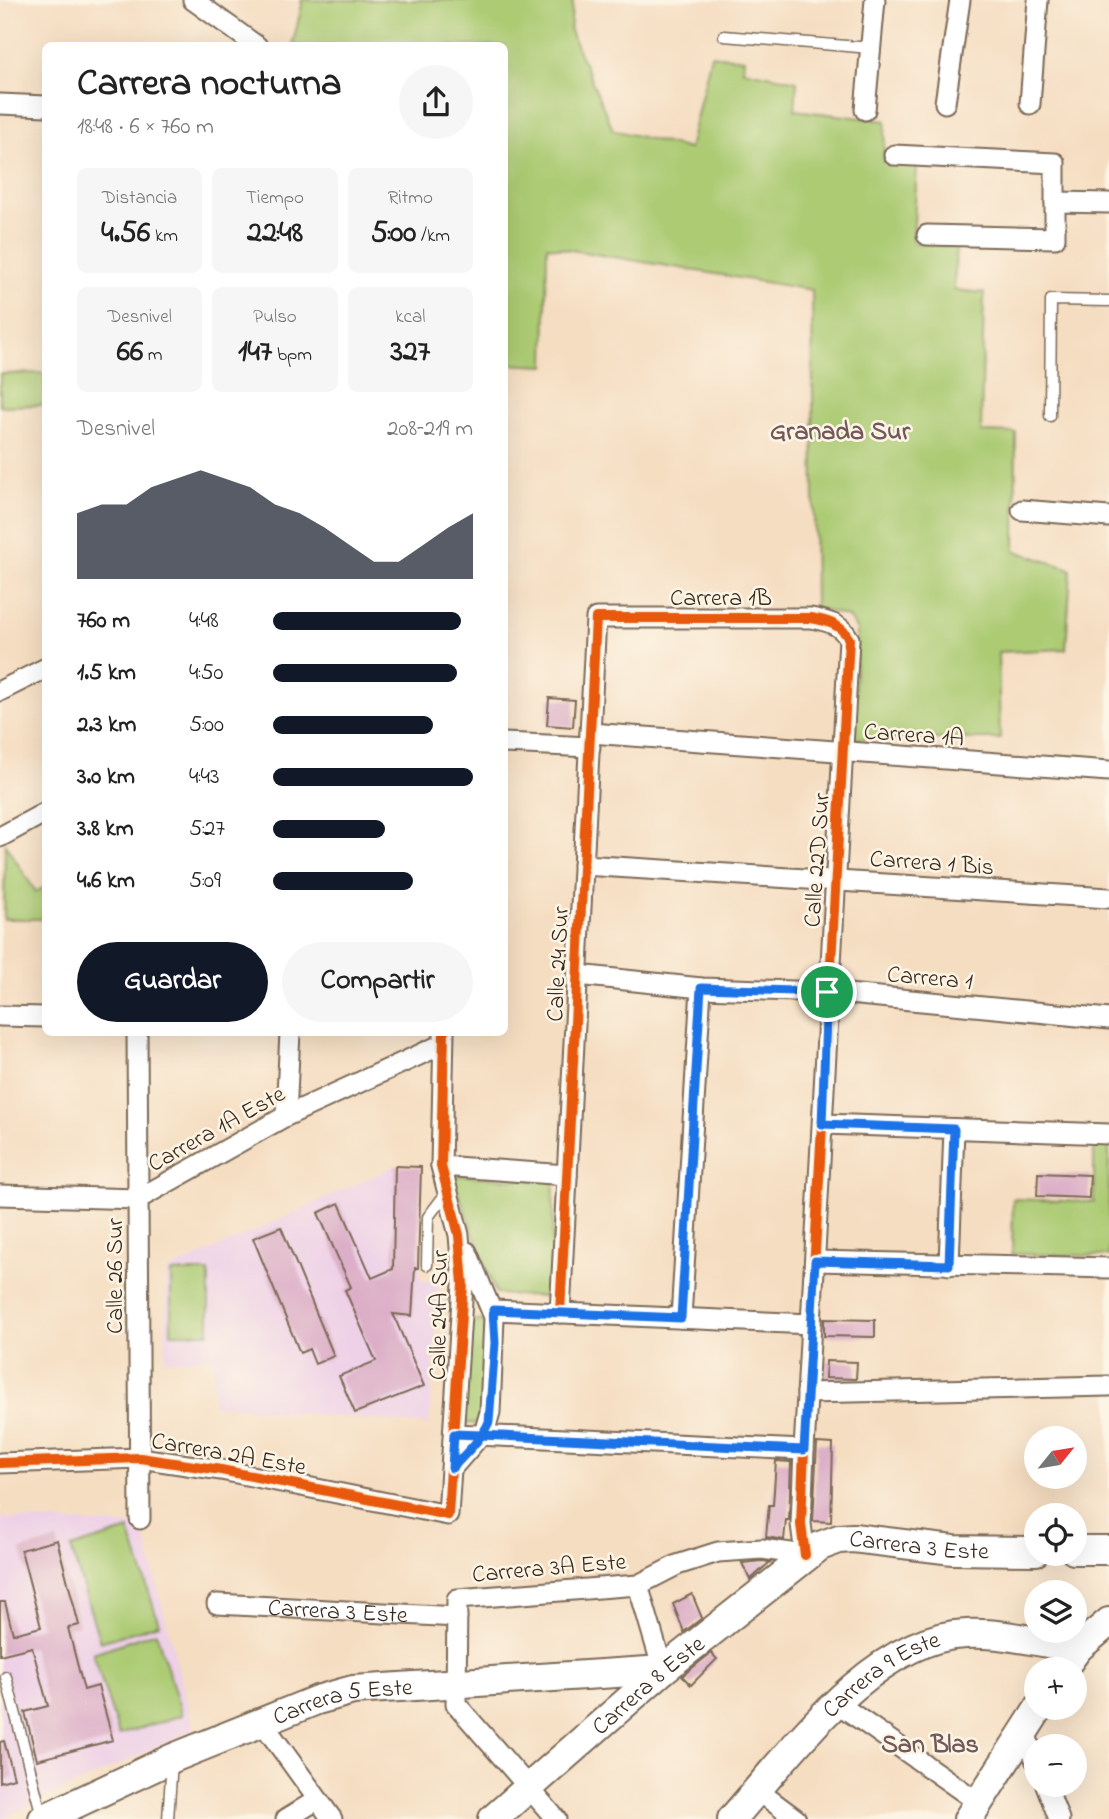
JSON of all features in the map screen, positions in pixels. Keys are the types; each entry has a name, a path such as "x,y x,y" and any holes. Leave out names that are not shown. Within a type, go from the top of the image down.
{"street":[{"path":"193,0 250,42"},
{"path":"866,110 875,0"},
{"path":"945,103 960,0"},
{"path":"1030,104 1038,0"},
{"path":"0,104 42,106"},
{"path":"894,155 1055,163 1055,238 927,235"},
{"path":"1055,202 1109,203"},
{"path":"1022,510 1109,517"},
{"name":"Carrera 1B","path":"596,618 811,618 844,629"},
{"name":"Calle 24 Sur","path":"560,1313 596,618"},
{"name":"Calle 22D Sur","path":"805,1555 801,1524 804,1450 827,992 844,750 849,639 844,629"},
{"path":"0,691 42,670"},
{"name":"Carrera 1A","path":"508,743 590,740 844,750 1109,771"},
{"path":"0,837 42,814"},
{"name":"Carrera 1 Bis","path":"583,864 1109,898"},
{"name":"Carrera 1","path":"578,975 701,988 827,992 1109,1019"},
{"path":"681,1318 701,988"},
{"path":"0,1016 42,1017"},
{"name":"Calle 26 Sur","path":"137,1036 140,1519"},
{"path":"286,1116 290,1036"},
{"name":"Carrera 1A Este","path":"0,1195 138,1199 286,1116 443,1038"},
{"name":"Calle 24A Sur","path":"443,1038 441,1166 459,1236 493,1310 495,1343 490,1412 481,1435 452,1468"},
{"path":"822,1124 1109,1134"},
{"path":"949,1265 954,1129"},
{"path":"441,1166 567,1175"},
{"name":"Calle 24A Sur","path":"448,1515 464,1301 459,1236"},
{"path":"815,1261 1109,1268"},
{"path":"493,1310 811,1324"},
{"path":"807,1393 1109,1387"},
{"path":"454,1434 804,1450"},
{"name":"Carrera 2A Este","path":"0,1463 140,1458 221,1470 448,1515"},
{"name":"Carrera 3 Este","path":"805,1555 829,1542 853,1538 953,1550 1024,1551"},
{"name":"Carrera 3A Este","path":"457,1608 638,1585 677,1565 718,1552 762,1549 805,1555"},
{"path":"1087,1550 1109,1550"},
{"name":"Carrera 8 Este","path":"493,1819 663,1670 805,1555"},
{"path":"638,1585 663,1670"},
{"name":"Carrera 3 Este","path":"217,1604 457,1608"},
{"path":"457,1608 456,1704 556,1819"},
{"path":"1072,1657 1109,1622"},
{"name":"Carrera 9 Este","path":"732,1819 837,1703 880,1666 927,1642 947,1636 983,1634 1063,1657"},
{"name":"Carrera 5 Este","path":"42,1819 173,1758 262,1722 353,1690 456,1686 663,1670"},
{"path":"837,1703 973,1811 1031,1720"},
{"path":"262,1722 332,1819"},
{"path":"757,1790 796,1819"},
{"path":"1051,1797 1059,1819"},
{"path":"286,1819 317,1800"}],"lane":[{"path":"724,36 871,48"},
{"path":"1050,416 1051,300 1109,301"},
{"path":"427,1265 429,1217 447,1191"},
{"path":"6,1677 42,1819"},
{"path":"168,1819 173,1758"}],"shaded area":[{"path":"395,1166 421,1167 420,1281 439,1281 429,1425 213,1405 213,1357 165,1361 167,1271"},
{"path":"0,1518 142,1526 194,1730 0,1819"}],"green space":[{"path":"301,0 573,0 570,31 613,130 689,149 711,55 744,59 743,70 797,81 795,110 886,121 883,160 917,164 913,243 956,246 954,290 984,293 981,432 1016,433 1015,551 1071,569 1066,649 998,652 1000,739 853,739 857,630 848,617 815,607 812,290 547,246 545,366 508,364 508,42 293,42"},
{"path":"42,373 42,405 0,406 0,374"},
{"path":"5,844 36,892 42,889 42,919 4,919"},
{"path":"1094,1143 1109,1143 1109,1256 1012,1254 1013,1199 1094,1202"},
{"path":"452,1175 554,1182 551,1297 496,1294"},
{"path":"171,1272 209,1272 209,1333 171,1333"},
{"path":"468,1320 486,1321 481,1424 463,1423"},
{"path":"129,1530 159,1624 100,1642 71,1548"},
{"path":"156,1632 182,1715 119,1735 93,1653"}],"building":[{"path":"549,698 575,700 573,727 547,725"},
{"path":"395,1166 421,1167 418,1268 415,1268 412,1316 393,1314 424,1386 355,1413 339,1376 376,1361 345,1290 351,1287 318,1213 339,1203 372,1278 393,1269"},
{"path":"1038,1173 1090,1175 1089,1198 1037,1196"},
{"path":"281,1227 334,1356 315,1364 309,1349 300,1353 253,1238"},
{"path":"824,1319 875,1320 875,1337 824,1336"},
{"path":"826,1361 857,1362 856,1379 825,1378"},
{"path":"817,1443 833,1444 831,1522 813,1521"},
{"path":"776,1461 791,1462 789,1520 786,1520 784,1540 766,1537 769,1505 773,1505"},
{"path":"57,1540 79,1625 68,1628 84,1690 98,1686 113,1740 37,1760 25,1712 48,1706 32,1647 0,1655 0,1602 5,1602 13,1634 41,1627 21,1550"},
{"path":"762,1561 770,1562 750,1580 742,1563"},
{"path":"692,1594 702,1618 684,1632 673,1604"},
{"path":"711,1653 717,1659 691,1685 682,1676"},
{"path":"4,1741 14,1778 0,1782 0,1742"}],"cycle path":[{"path":"560,1313 596,618 811,618 828,622 842,630 849,639 804,1450 801,1524 805,1555"},
{"path":"0,1463 140,1458 221,1470 448,1515 463,1284 459,1235 441,1166 444,1036"}],"district":[{"name":"Granada Sur","path":"840,430"},
{"name":"San Blas","path":"930,1743"}],"route":[{"path":"827,992 701,988 681,1318 493,1310 495,1343 489,1422 485,1430 481,1435 469,1450 452,1468 454,1434 481,1435 804,1450 815,1261 949,1265 954,1129 822,1124 827,992"}]}
